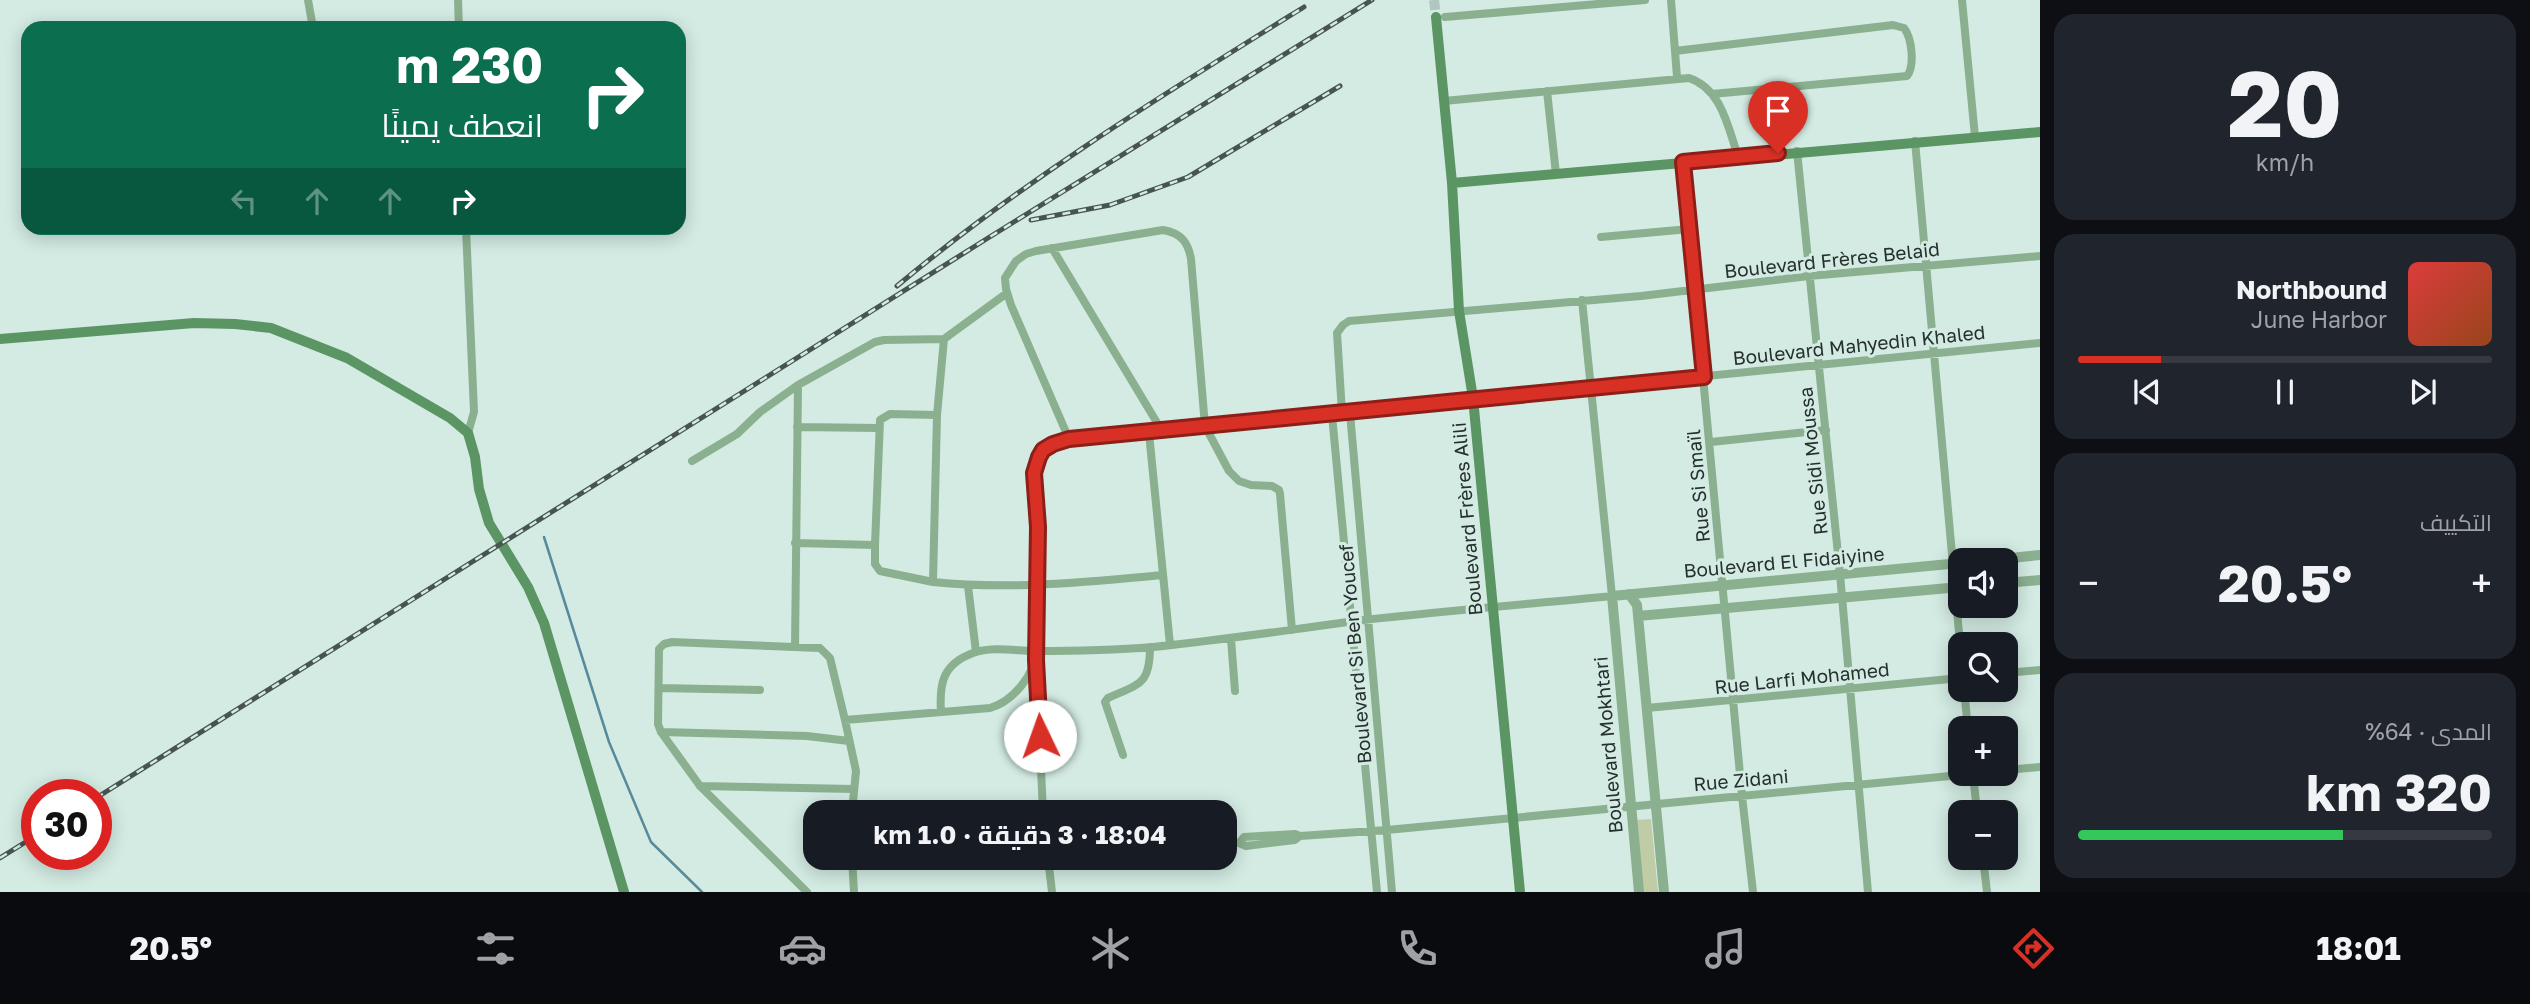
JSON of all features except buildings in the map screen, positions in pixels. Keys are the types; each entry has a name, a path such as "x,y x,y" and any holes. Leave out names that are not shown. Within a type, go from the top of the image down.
{"main road":[{"name":"Boulevard Frères Alili","path":"1440,17 1459,311 1473,398 1520,892"},
{"path":"1452,183 1738,156 2040,132"},
{"path":"0,339 194,323 271,328 347,358 450,418 468,433 489,523 528,587 544,624 624,892"}],"street":[{"path":"308,0 312,21"},
{"path":"458,0 459,21"},
{"path":"1440,17 1645,0"},
{"path":"1671,0 1677,77"},
{"path":"1962,0 1975,137"},
{"path":"1675,51 1893,26 1907,31 1911,69 1907,76 1712,94"},
{"path":"1444,101 1677,77 1694,79 1712,94 1721,106 1738,156"},
{"path":"1547,91 1556,174"},
{"path":"1915,141 1955,548"},
{"name":"Rue Sidi Moussa","path":"1797,151 1851,688 1868,892"},
{"name":"Rue Si Smaïl","path":"1683,162 1753,892"},
{"path":"1601,237 1689,229"},
{"path":"1042,800 1036,655 1038,527 1034,473 1043,450 1065,440 1007,293 1005,278 1016,261 1036,251 1163,230 1182,237 1191,259 1205,426 1229,471 1240,481 1251,485 1272,486 1279,490 1292,631"},
{"path":"466,235 474,412 468,433"},
{"path":"1052,248 1162,431"},
{"name":"Boulevard Frères Belaid","path":"1459,311 2040,256"},
{"path":"692,461 737,434 760,412 798,385 875,342 944,339 1007,293"},
{"path":"941,712 942,678 964,657 976,652 996,649 1036,655 1150,647 1368,620 1612,596 1582,300"},
{"name":"Boulevard Si Ben Youcef","path":"1392,892 1368,620 1337,338 1339,330 1349,321 1459,311"},
{"path":"933,582 937,415 944,339"},
{"name":"Boulevard Mahyedin Khaled","path":"1065,440 2040,344"},
{"path":"795,648 798,385"},
{"path":"937,415 890,414 882,417 878,428 875,545 875,564 880,571 968,586 1036,586 1163,575"},
{"name":"Boulevard Si Ben Youcef","path":"1332,415 1377,892"},
{"path":"797,427 878,428"},
{"path":"1711,442 1826,430"},
{"path":"1149,433 1170,645"},
{"path":"795,543 875,545"},
{"path":"2018,557 2040,555"},
{"name":"Boulevard El Fidaiyine","path":"1612,596 1948,564"},
{"path":"2018,582 2040,580"},
{"path":"968,586 976,652"},
{"path":"1638,616 1948,588"},
{"path":"1629,594 1637,605 1664,892"},
{"name":"Boulevard Mokhtari","path":"1612,596 1639,892"},
{"path":"1231,639 1235,691"},
{"path":"807,892 700,786 661,732 658,653 664,644 820,648 828,653 855,763 853,800"},
{"path":"1123,755 1105,702 1108,698 1142,683 1149,671 1150,647"},
{"path":"845,720 977,710 1000,705 1017,691 1036,655"},
{"path":"2018,672 2040,670"},
{"name":"Rue Larfi Mohamed","path":"1647,708 1948,679"},
{"path":"659,688 760,690"},
{"path":"661,732 807,736 849,741"},
{"path":"2018,769 2040,767"},
{"name":"Rue Zidani","path":"1300,836 1948,776"},
{"path":"700,786 854,789"},
{"path":"1300,836 1295,840 1246,846 1239,843 1244,837 1300,836"},
{"path":"853,870 854,892"},
{"path":"1049,870 1052,892"},
{"path":"1984,870 1987,892"}],"green space":[{"path":"1651,819 1658,892 1643,892 1636,820"}],"waterway":[{"path":"544,537 609,742 651,842 702,892"}],"tunnel":[{"path":"1434,0 1436,17"}],"railway":[{"path":"112,788 1372,0"},
{"path":"897,286 994,210 1096,139 1304,7"},
{"path":"1031,220 1110,205 1188,177 1340,86"},
{"path":"0,858 21,845"}],"route":[{"path":"1040,736 1036,660 1038,527 1033,486 1036,465 1043,450 1069,439 1704,377 1683,162 1778,153"}]}
